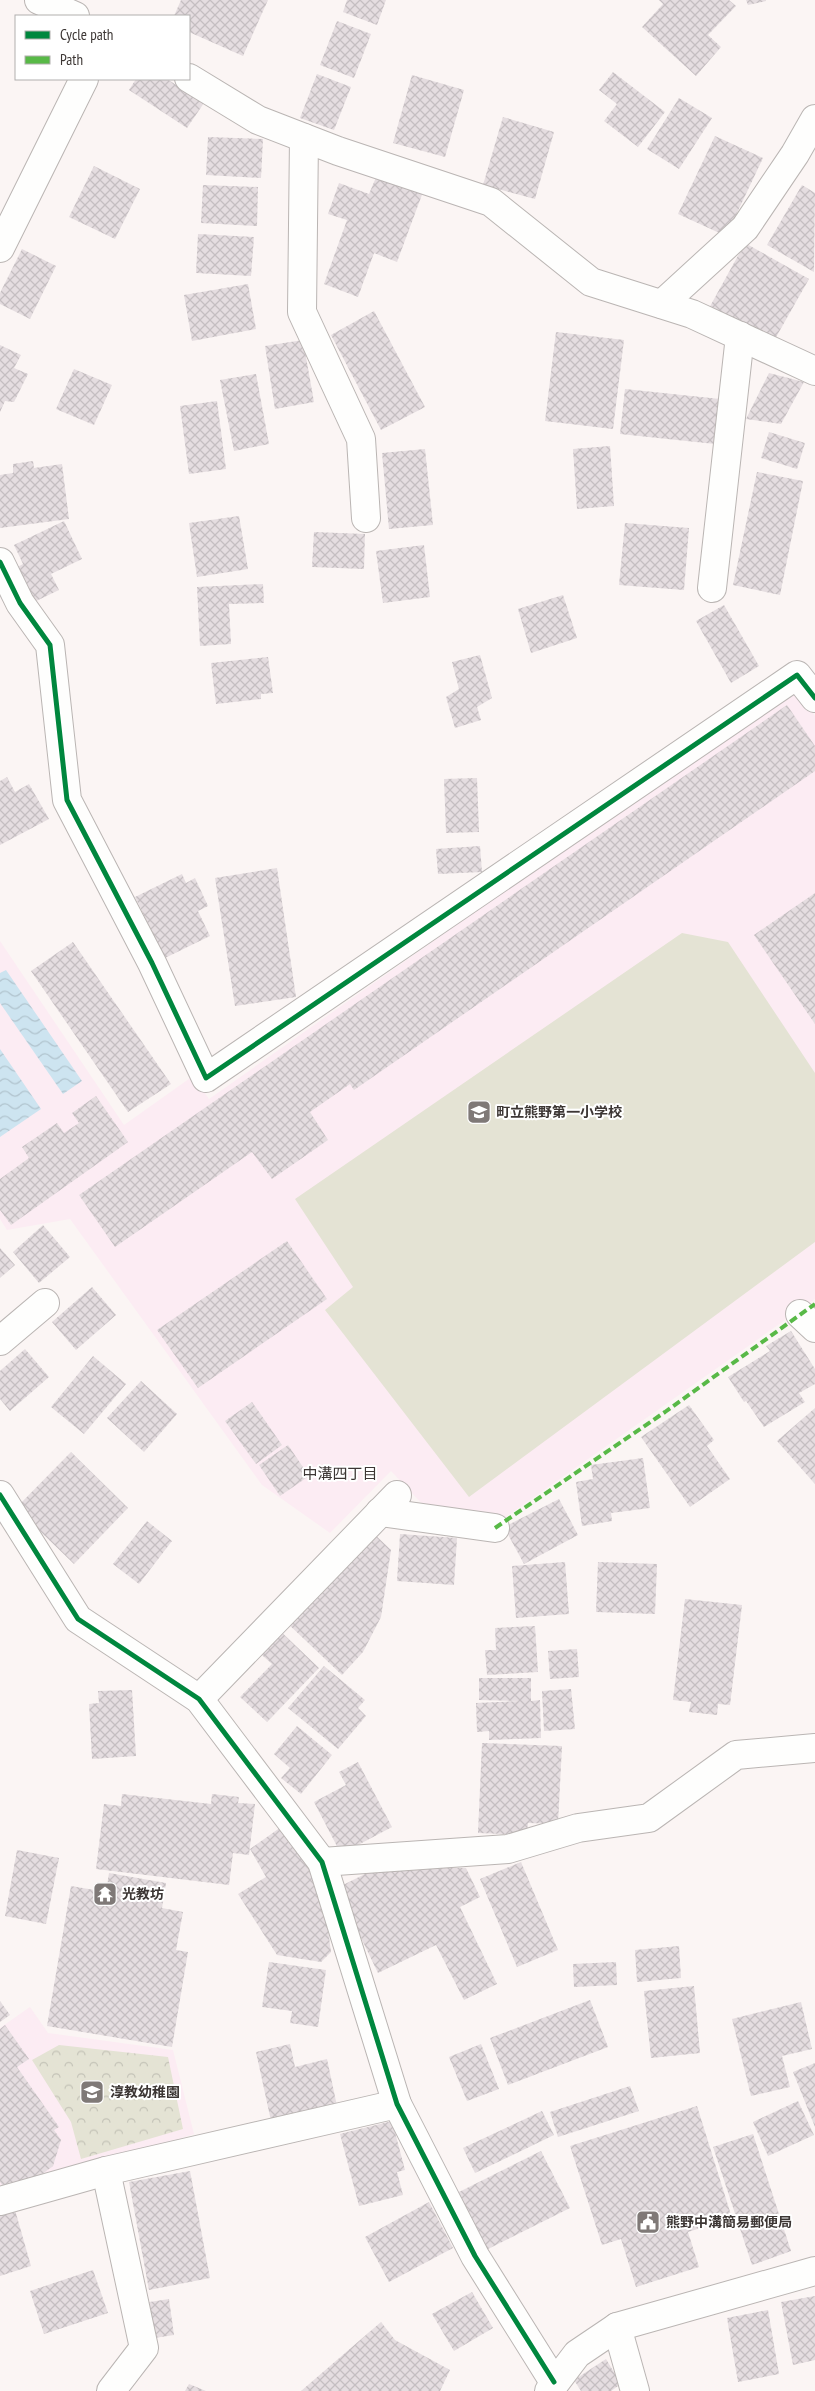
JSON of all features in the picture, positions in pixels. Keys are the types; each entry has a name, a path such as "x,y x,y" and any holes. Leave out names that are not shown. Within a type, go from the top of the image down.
{"street":[{"path":"39,0 73,15"},
{"path":"190,79 258,120 304,138 491,202 591,282 692,314 815,371"},
{"path":"0,248 84,80"},
{"path":"662,304 745,228 795,154 815,120"},
{"path":"304,138 302,312 361,439 366,518"},
{"path":"712,588 740,336"},
{"path":"0,562 20,603 50,644 67,800 152,963 206,1078 797,675 815,698"},
{"path":"0,1341 45,1304"},
{"path":"0,1495 78,1619 199,1699 322,1862 397,2104 476,2256 551,2386 577,2354 617,2327 815,2271"},
{"path":"199,1699 389,1504 495,1528"},
{"path":"322,1862 508,1849 578,1828 648,1818 736,1755 815,1748"},
{"path":"0,2201 106,2171 397,2104"},
{"path":"106,2171 144,2348 111,2391"},
{"path":"617,2327 635,2391"}],"shaded area":[{"name":"町立熊野第一小学校","path":"786,693 799,693 815,716 815,1299 503,1519 427,1509 391,1471 330,1533 262,1485 70,1219 7,1230 0,1219 0,941 124,1125 193,1076 209,1099"},
{"name":"淳教幼稚園","path":"30,2007 48,2033 173,2050 194,2134 47,2182 0,2193 0,2028"}],"green space":[{"path":"682,933 728,942 815,1073 815,1242 469,1497 325,1310 353,1287 295,1199"},
{"path":"59,2045 168,2057 183,2129 81,2159 71,2122 32,2060"}],"water":[{"path":"6,970 82,1081 63,1094 0,1003 0,973"},
{"path":"0,1049 41,1109 0,1137"}],"building":[{"path":"181,0 268,0 243,56 190,32 190,15 174,15"},
{"path":"347,0 386,0 377,25 343,12"},
{"path":"659,0 729,0 736,6 708,35 721,47 696,76 642,27 663,4"},
{"path":"746,0 766,0 766,1 748,5"},
{"path":"337,21 371,34 354,78 320,65"},
{"path":"613,72 665,112 638,147 604,121 617,104 599,90"},
{"path":"317,74 351,87 334,130 300,118"},
{"path":"412,75 464,90 445,157 393,143"},
{"path":"135,80 169,80 204,103 187,128 129,90"},
{"path":"679,98 712,118 679,169 647,149"},
{"path":"503,117 554,132 535,199 483,185"},
{"path":"715,136 763,158 726,236 678,214"},
{"path":"208,137 263,139 261,178 206,175"},
{"path":"94,166 140,189 115,239 69,217"},
{"path":"377,175 423,192 397,262 374,253 358,297 324,284 347,220 328,214 339,183 369,194"},
{"path":"203,185 258,187 257,226 201,223"},
{"path":"802,185 815,193 814,272 767,245"},
{"path":"198,234 254,237 251,276 196,273"},
{"path":"745,243 809,279 771,346 708,310"},
{"path":"22,249 56,266 30,319 0,304 0,293"},
{"path":"248,284 256,329 192,341 184,295"},
{"path":"374,311 425,407 381,430 331,335"},
{"path":"556,332 624,340 613,429 545,421"},
{"path":"303,340 314,402 275,409 265,346"},
{"path":"0,345 21,355 14,368 28,374 14,402 5,401 0,412"},
{"path":"74,369 112,385 94,425 56,409"},
{"path":"769,373 804,382 781,424 746,419"},
{"path":"256,374 269,444 234,451 220,380"},
{"path":"625,389 720,399 715,444 620,434"},
{"path":"217,401 226,469 189,474 180,406"},
{"path":"769,432 805,443 797,469 761,458"},
{"path":"610,446 614,506 577,509 573,449"},
{"path":"425,449 433,525 389,529 382,453"},
{"path":"33,461 34,468 62,464 69,519 0,528 0,475 13,473 13,464"},
{"path":"757,472 803,481 780,595 733,585"},
{"path":"239,516 248,569 197,577 189,523"},
{"path":"64,521 82,559 51,574 59,590 30,604 14,569 23,564 14,545"},
{"path":"625,523 689,528 684,590 619,585"},
{"path":"314,532 365,534 364,569 312,567"},
{"path":"424,545 430,597 383,603 376,551"},
{"path":"263,584 264,603 229,604 231,644 200,646 197,587"},
{"path":"563,595 577,638 531,653 518,609"},
{"path":"724,605 759,666 731,683 696,621"},
{"path":"480,655 492,698 477,707 481,720 455,728 446,697 459,689 452,662"},
{"path":"268,657 273,693 261,694 261,699 216,704 211,663"},
{"path":"787,705 815,746 815,771 354,1090 350,1084 310,1112 328,1140 272,1179 252,1152 115,1247 79,1195"},
{"path":"7,777 15,792 29,784 49,819 0,845 0,781"},
{"path":"477,778 479,832 446,833 444,779"},
{"path":"480,846 482,872 438,874 436,849"},
{"path":"277,868 296,997 235,1006 215,878"},
{"path":"182,874 186,883 195,878 208,906 198,911 210,936 165,958 135,897"},
{"path":"815,893 815,1024 754,935"},
{"path":"73,942 171,1084 128,1112 31,971"},
{"path":"96,1096 128,1142 11,1225 0,1210 0,1179 29,1158 22,1147 57,1123 64,1133 79,1123 72,1113"},
{"path":"43,1225 70,1257 39,1283 13,1252"},
{"path":"287,1241 327,1299 198,1388 157,1330"},
{"path":"0,1248 15,1265 0,1278"},
{"path":"92,1287 116,1315 76,1350 52,1322"},
{"path":"791,1331 815,1369 815,1384 799,1393 805,1402 764,1427 746,1401 744,1402 728,1377 770,1351 766,1346"},
{"path":"25,1349 49,1377 10,1411 0,1399 0,1371"},
{"path":"93,1356 126,1384 84,1434 51,1407"},
{"path":"141,1381 177,1414 144,1452 107,1418"},
{"path":"252,1402 282,1445 256,1464 225,1421"},
{"path":"689,1405 714,1440 707,1446 730,1479 690,1507 641,1437"},
{"path":"815,1408 815,1484 777,1441"},
{"path":"288,1445 309,1476 280,1496 259,1465"},
{"path":"71,1452 128,1508 74,1564 16,1508"},
{"path":"643,1458 650,1508 611,1513 612,1521 582,1526 576,1482 593,1479 591,1465"},
{"path":"559,1499 578,1535 524,1564 504,1527"},
{"path":"147,1521 172,1541 139,1584 113,1564"},
{"path":"370,1530 391,1550 381,1617 363,1652 342,1675 285,1621"},
{"path":"400,1534 457,1538 454,1585 397,1581"},
{"path":"565,1562 569,1614 516,1618 512,1566"},
{"path":"598,1562 657,1564 655,1614 596,1612"},
{"path":"685,1599 742,1605 730,1705 718,1704 717,1715 689,1712 691,1702 673,1700"},
{"path":"275,1626 319,1668 267,1722 240,1697 272,1664 254,1648"},
{"path":"535,1626 538,1672 487,1675 485,1650 496,1650 495,1628"},
{"path":"577,1649 579,1677 550,1679 548,1651"},
{"path":"324,1666 365,1700 358,1708 366,1716 338,1749 288,1708"},
{"path":"479,1678 531,1678 531,1701 540,1700 541,1738 489,1740 489,1731 477,1732 476,1703 521,1701 479,1700"},
{"path":"571,1689 575,1729 544,1731 542,1691"},
{"path":"132,1690 136,1756 92,1759 89,1704 99,1703 98,1691"},
{"path":"297,1726 332,1755 301,1794 281,1778 290,1768 274,1754"},
{"path":"482,1743 562,1746 558,1824 528,1823 527,1835 478,1833"},
{"path":"358,1762 392,1827 341,1854 314,1802 346,1785 339,1772"},
{"path":"122,1794 211,1804 212,1794 239,1797 238,1803 255,1804 249,1855 233,1853 229,1885 96,1869 104,1804 121,1806"},
{"path":"281,1827 322,1883 331,1952 321,1962 277,1955 238,1894 266,1877 250,1849"},
{"path":"17,1850 59,1858 46,1924 5,1916"},
{"path":"521,1862 558,1950 517,1967 480,1879"},
{"path":"377,1868 466,1868 480,1897 460,1907 497,1984 464,2000 436,1945 378,1973 337,1888"},
{"path":"109,1873 166,1883 162,1908 183,1912 176,1950 188,1952 172,2047 47,2026 71,1886 106,1892"},
{"path":"679,1946 681,1978 637,1982 635,1950"},
{"path":"269,1962 326,1970 318,2027 290,2023 292,2011 262,2007"},
{"path":"616,1962 617,1985 574,1987 573,1964"},
{"path":"694,1986 700,2053 651,2058 644,1991"},
{"path":"590,2000 608,2047 508,2085 490,2038"},
{"path":"0,2001 10,2015 0,2022"},
{"path":"801,2002 812,2049 782,2056 790,2087 751,2096 732,2019"},
{"path":"5,2025 29,2059 17,2067 59,2127 54,2130 61,2140 53,2166 29,2184 6,2191 0,2182 0,2029"},
{"path":"290,2044 295,2067 327,2059 337,2106 271,2121 256,2052"},
{"path":"481,2044 499,2089 467,2101 449,2057"},
{"path":"815,2063 815,2127 793,2072"},
{"path":"630,2086 639,2111 558,2137 550,2112"},
{"path":"798,2101 814,2135 768,2156 753,2122"},
{"path":"697,2106 732,2218 688,2232 699,2267 636,2287 621,2239 602,2245 570,2146"},
{"path":"542,2111 554,2135 475,2173 463,2148"},
{"path":"392,2121 405,2170 397,2172 403,2195 359,2206 340,2134"},
{"path":"753,2134 791,2251 752,2265 713,2147"},
{"path":"541,2151 570,2208 486,2250 457,2193"},
{"path":"190,2171 210,2278 149,2290 129,2182"},
{"path":"429,2202 453,2248 389,2282 365,2237"},
{"path":"15,2210 31,2266 0,2276 0,2214"},
{"path":"93,2270 108,2313 44,2334 30,2291"},
{"path":"472,2292 493,2328 454,2351 432,2314"},
{"path":"815,2296 815,2360 793,2365 781,2302"},
{"path":"169,2299 174,2335 148,2339 143,2303"},
{"path":"768,2310 779,2374 738,2382 727,2318"},
{"path":"381,2322 395,2340 450,2370 440,2391 301,2391"},
{"path":"606,2359 621,2384 611,2391 581,2391 574,2380"},
{"path":"189,2384 206,2391 185,2391"}],"marked path":[{"path":"495,1528 665,1412 815,1304"}],"cycle path":[{"path":"0,562 20,603 50,645 67,800 152,963 206,1078 797,675 815,698"},
{"path":"0,1495 78,1619 199,1699 322,1862 397,2104 475,2256 554,2382"}],"place":[{"name":"町立熊野第一小学校","path":"479,1112"},
{"name":"光教坊","path":"105,1894"},
{"name":"淳教幼稚園","path":"92,2092"},
{"name":"熊野中溝簡易郵便局","path":"648,2222"}],"district":[{"name":"中溝四丁目","path":"340,1473"}]}
